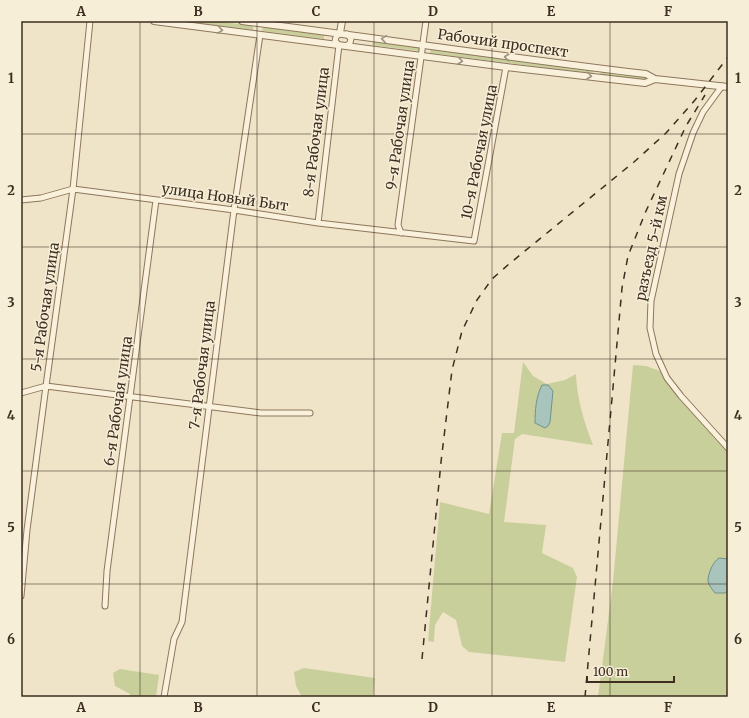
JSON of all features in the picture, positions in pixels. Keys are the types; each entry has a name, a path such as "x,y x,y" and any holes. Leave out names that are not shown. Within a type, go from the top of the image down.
{"street":[{"name":"5-я Рабочая улица","path":"21,596 27,530 73,189 90,21"},
{"name":"Рабочий проспект","path":"154,21 506,67 645,83 655,79"},
{"name":"Рабочий проспект","path":"242,21 261,22 500,56 646,74 655,79 725,86"},
{"path":"342,21 344,34 351,39 350,43 346,46"},
{"name":"9-я Рабочая улица","path":"401,233 398,224 426,21"},
{"path":"339,45 335,41 336,37 344,34"},
{"name":"7-я Рабочая улица","path":"164,697 174,639 182,622 208,406 234,210 260,35"},
{"name":"8-я Рабочая улица","path":"318,223 339,45"},
{"name":"10-я Рабочая улица","path":"474,241 506,67"},
{"name":"разъезд 5-й км","path":"725,86 704,112 693,133 679,174 651,301 650,328 656,354 667,378 680,396 728,448"},
{"name":"улица Новый Быт","path":"21,200 41,198 73,189 234,210 318,223 474,241"},
{"name":"6-я Рабочая улица","path":"106,606 107,570 156,200"},
{"path":"21,393 46,386 261,412 310,413"}],"green space":[{"path":"183,21 216,21 253,26 253,30"},
{"path":"263,27 324,35 324,39 262,31"},
{"path":"373,41 419,47 419,51 372,45"},
{"path":"431,48 593,71 593,74 430,53"},
{"path":"601,71 646,77 645,80 600,75"},
{"path":"523,362 533,376 547,384 565,380 576,374 582,410 593,445 522,434 515,439 504,522 546,525 542,553 573,568 577,577 565,662 469,652 462,646 456,620 443,612 435,625 434,642 428,641 440,502 489,514 502,433 514,433"},
{"path":"633,365 646,366 660,371 714,438 728,451 728,697 598,697 613,582"},
{"path":"304,668 375,678 373,697 302,697 296,686 294,672"},
{"path":"120,669 159,675 156,697 130,697 130,694 115,686 113,673"}],"water":[{"path":"542,385 548,385 553,391 550,422 545,428 535,423 537,399"},
{"path":"719,558 728,559 728,591 725,593 715,593 708,581 711,568"}],"railway":[{"path":"422,659 441,462 452,370 462,331 477,300 492,279 634,162 666,133 695,100 728,57"},
{"path":"585,697 622,288 628,256 646,211 686,126 705,95"}]}
